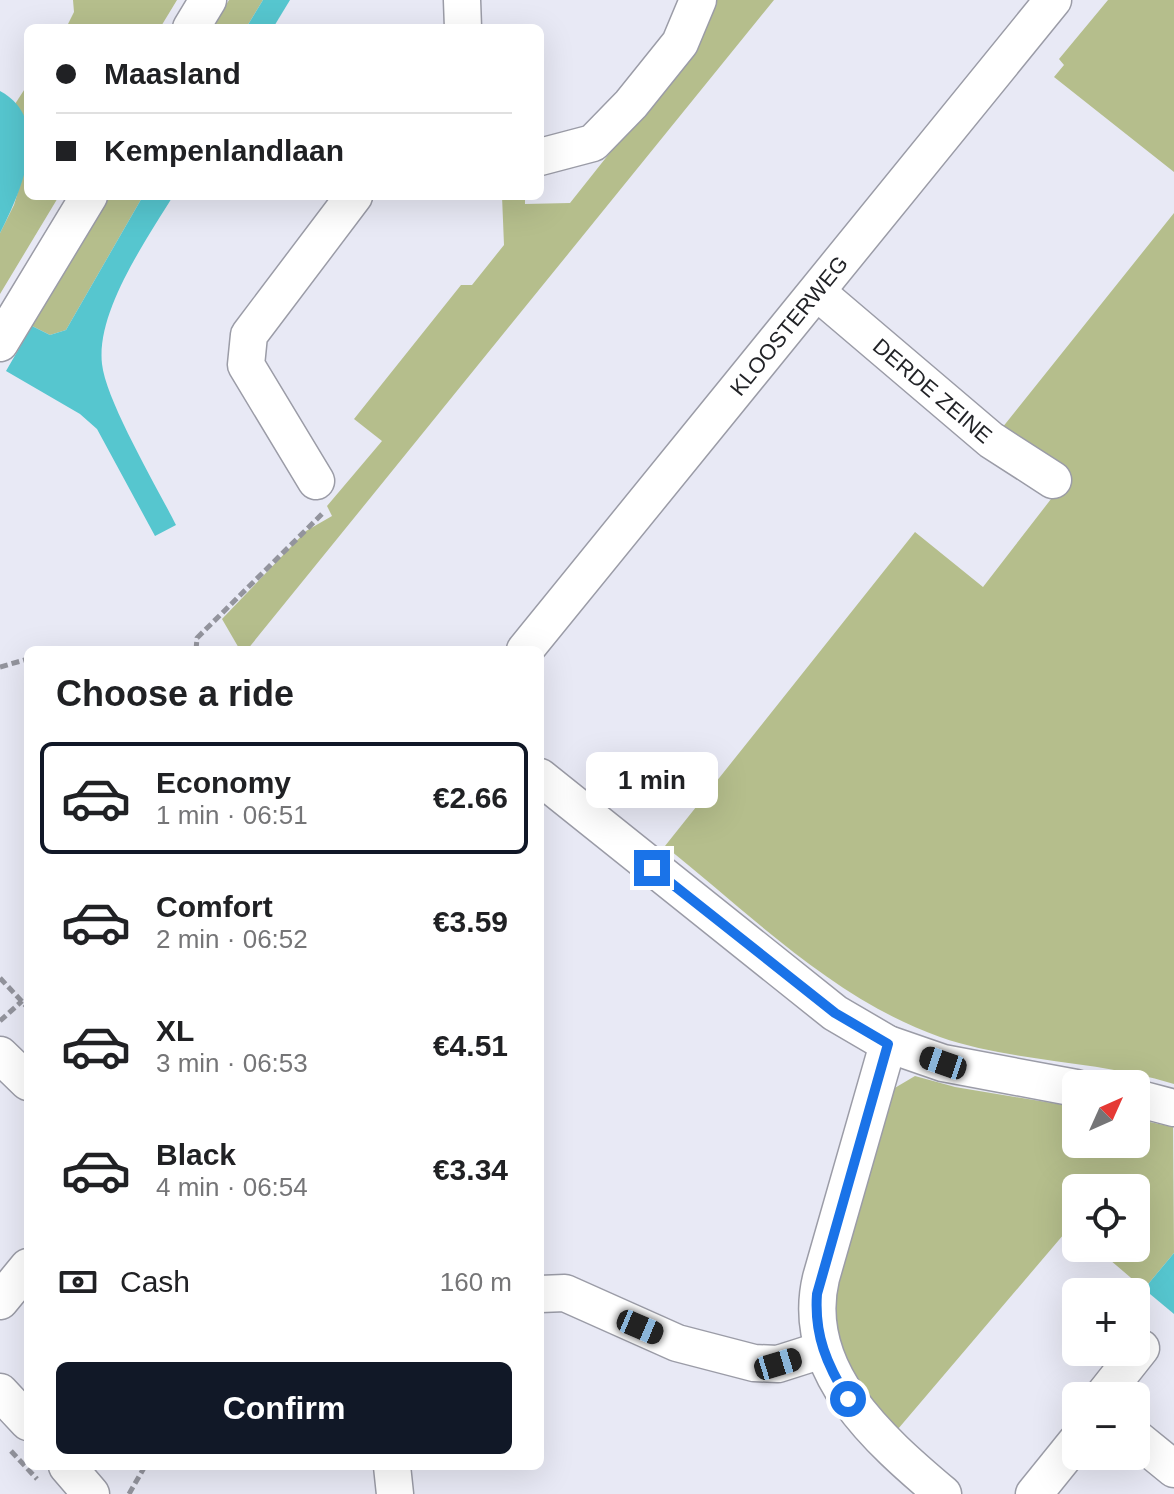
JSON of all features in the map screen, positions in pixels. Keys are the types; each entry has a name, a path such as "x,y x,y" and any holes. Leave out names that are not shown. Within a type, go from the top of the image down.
{"street":[{"path":"193,24 208,0"},
{"path":"462,0 463,24"},
{"path":"544,156 593,143 631,104 680,43 698,0"},
{"name":"KLOOSTERWEG","path":"528,646 1053,0"},
{"path":"0,343 87,200"},
{"path":"316,481 246,365 249,335 351,200"},
{"name":"DERDE ZEINE","path":"817,292 991,440 1053,480"},
{"path":"544,780 835,1013 888,1044 943,1063 1062,1085"},
{"path":"888,1044 817,1294 815,1315 822,1350 848,1399 903,1481 943,1494"},
{"path":"0,1055 24,1078"},
{"path":"1150,1102 1174,1108"},
{"path":"0,1301 24,1272"},
{"path":"544,1294 565,1293 677,1343 754,1363 778,1364 822,1350"},
{"path":"1114,1382 1127,1366"},
{"path":"1150,1449 1174,1469"},
{"path":"1034,1494 1062,1459"},
{"path":"392,1470 395,1494"},
{"path":"54,1474 91,1494"}],"path":[{"path":"196,646 197,638 304,529 324,514 316,481"},
{"path":"0,667 24,660"},
{"path":"0,978 24,1003"},
{"path":"0,1021 22,1001"},
{"path":"8,1412 24,1434"},
{"path":"129,1494 143,1470"}],"green space":[{"path":"73,0 177,0 162,24 68,24 74,12"},
{"path":"229,0 263,0 248,24 214,24"},
{"path":"712,0 774,0 250,646 238,646 222,619 306,531 332,516 327,506 382,441 354,419 461,285 472,285 504,245 502,200 525,200 525,204 570,203 620,140"},
{"path":"1108,0 1174,0 1174,172 1054,77 1064,65 1059,59"},
{"path":"24,90 24,116 15,104"},
{"path":"24,171 24,200 57,200 0,294 0,233 14,205"},
{"path":"107,200 141,200 66,330 50,335 32,326"},
{"path":"1174,213 1174,1084 1150,1077 1150,1070 1116,1070 968,1046 902,1021 865,1001 795,954 665,846 915,532 983,587 1058,490 1002,428"},
{"path":"915,1076 955,1087 1062,1105 1062,1158 1150,1158 1150,1122 1173,1127 1174,1253 1150,1282 1150,1278 1131,1278 1112,1262 1150,1262 1150,1174 1062,1174 1062,1236 898,1429 848,1374 833,1322 835,1286 893,1089"}],"water":[{"path":"263,0 290,0 275,24 248,24"},
{"path":"0,91 16,104 24,117 24,174 0,233"},
{"path":"141,200 171,200 126,276 107,321 102,343 102,364 113,399 176,525 155,536 97,429 80,414 6,371 32,326 50,335 66,330"},
{"path":"1174,1253 1174,1314 1150,1294 1150,1282"}],"route":[{"path":"652,868 835,1013 888,1044 817,1294 815,1315 822,1350 848,1399"}]}
